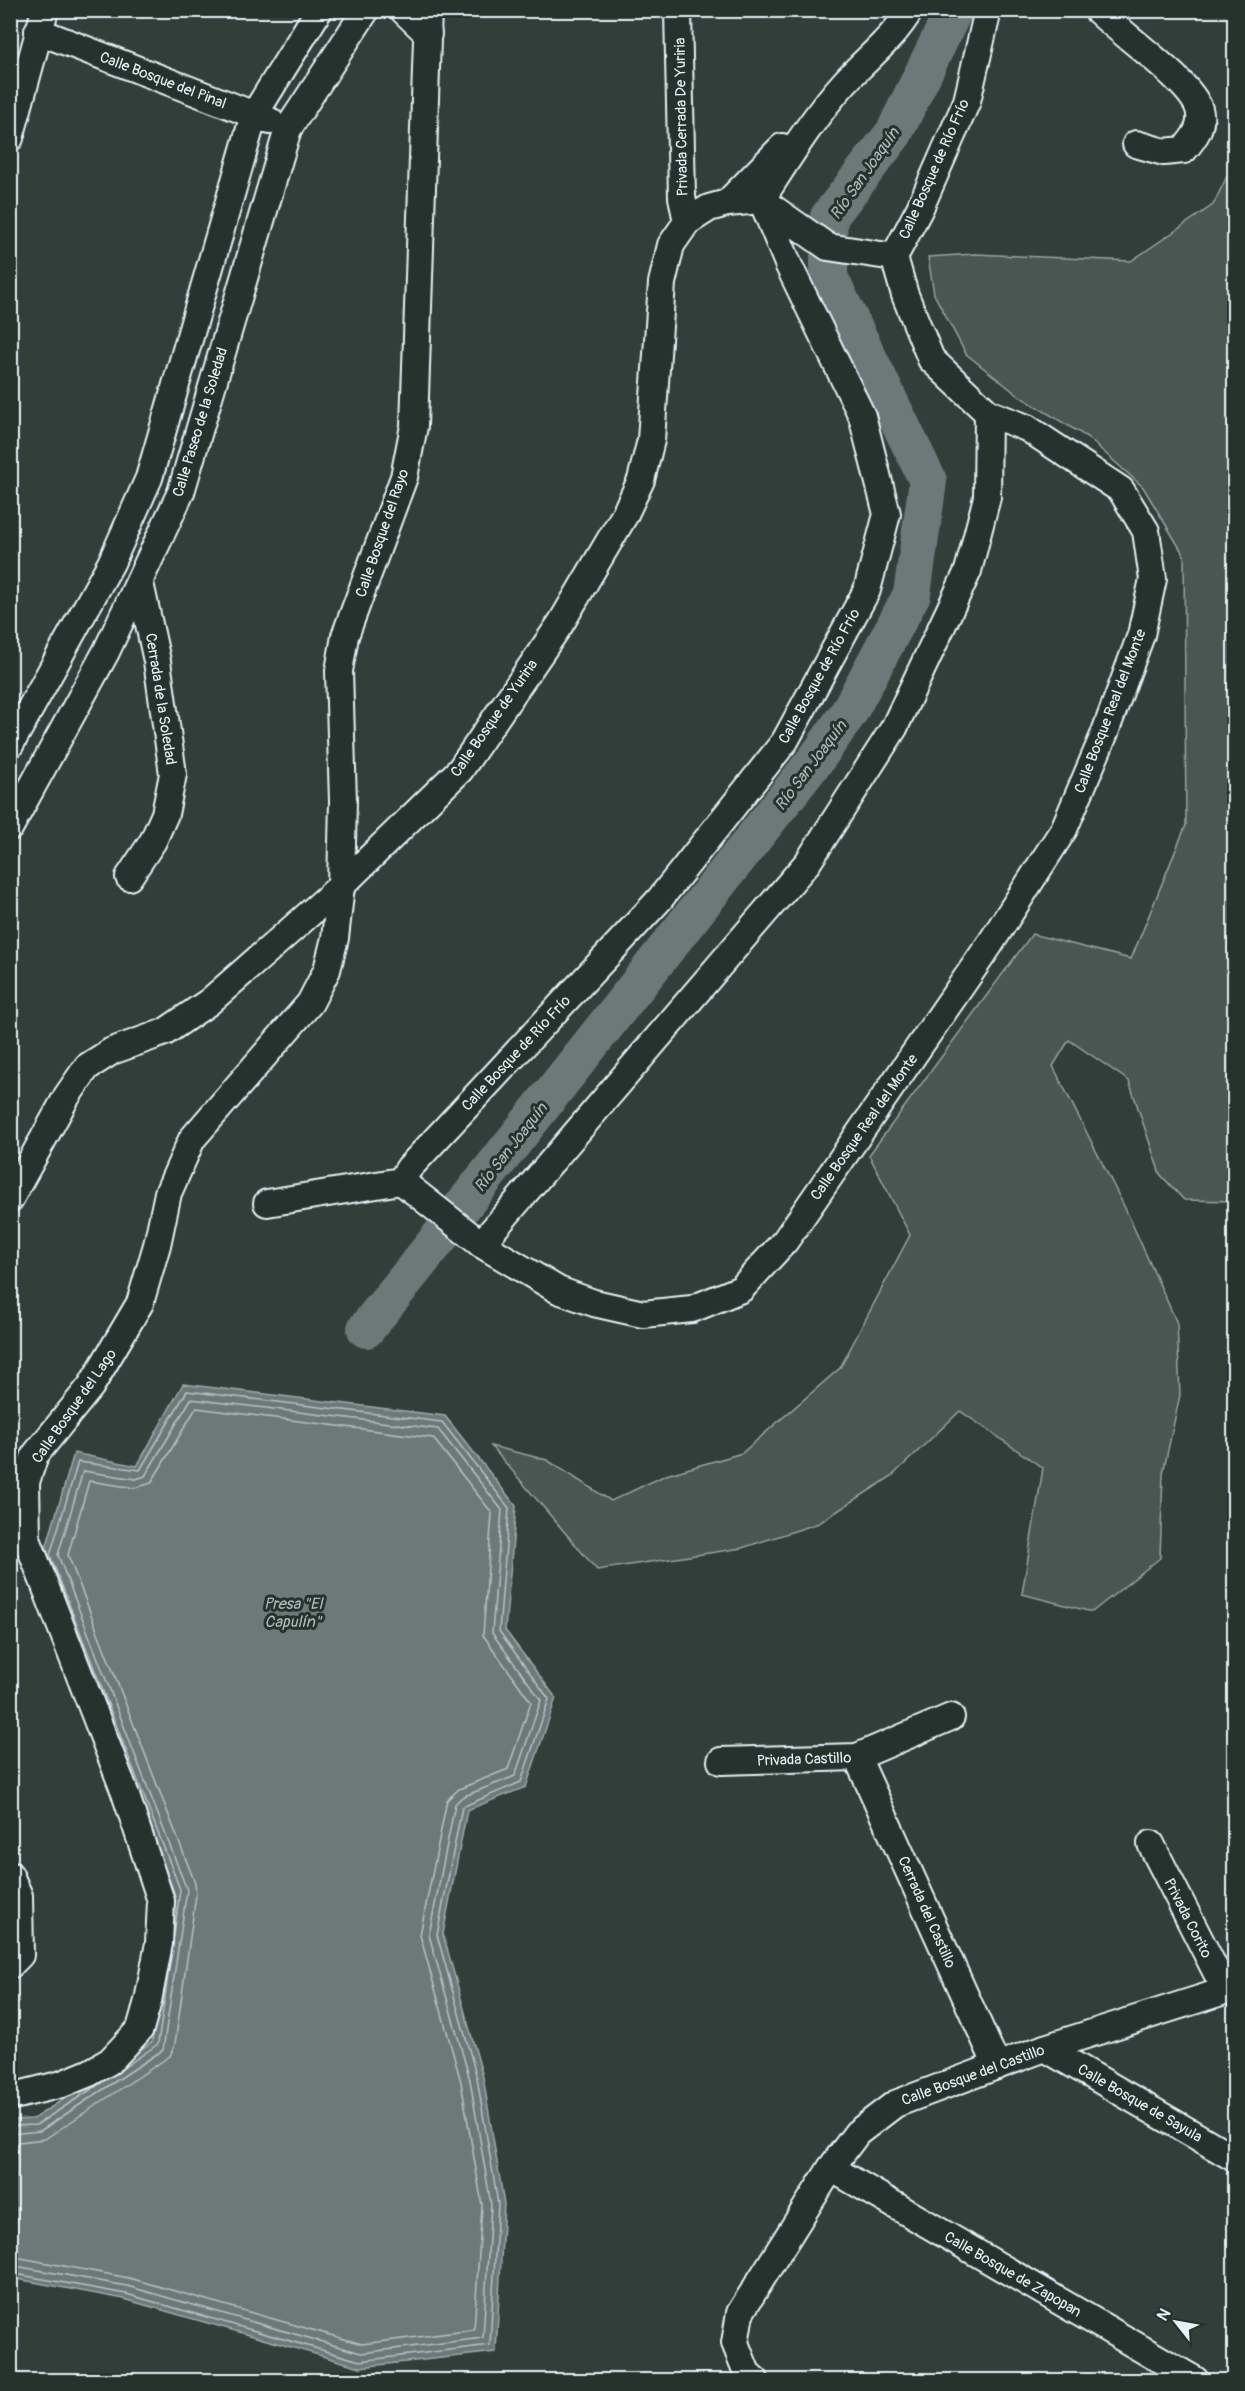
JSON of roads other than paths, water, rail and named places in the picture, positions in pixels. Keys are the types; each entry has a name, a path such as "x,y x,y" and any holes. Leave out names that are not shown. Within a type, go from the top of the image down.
{"street":[{"path":"10,745 111,563 150,478 254,115 319,10"},
{"name":"Calle Paseo de la Soledad","path":"10,827 106,652 181,492 288,129 366,10"},
{"name":"Calle Bosque del Rayo","path":"341,886 343,801 339,671 345,636 404,477 414,426 428,22 403,10"},
{"name":"Privada Cerrada De Yuriria","path":"678,10 682,198 687,222"},
{"path":"894,257 828,247 761,200 826,104 845,81 885,44 910,10"},
{"name":"Calle Bosque de Río Frío","path":"894,257 921,208 967,101 988,10"},
{"path":"1097,10 1190,91 1200,111 1199,133 1184,150 1164,152 1136,144"},
{"path":"10,138 42,21"},
{"name":"Calle Bosque del Pinal","path":"42,21 288,129"},
{"path":"727,203 793,136"},
{"name":"Calle Bosque de Yuriria","path":"10,1199 67,1096 87,1067 112,1051 165,1032 209,1002 341,886 460,770 561,623 624,516 641,480 651,440 662,283 671,245 687,222 709,208 727,203 761,200"},
{"name":"Calle Bosque de Río Frío","path":"401,1181 409,1168 659,900 785,741 867,590 887,514 862,416 789,266 761,200"},
{"name":"Calle Bosque Real del Monte","path":"481,1245 558,1290 594,1303 643,1314 692,1309 741,1289 785,1241 990,944 1064,829 1104,735 1141,635 1153,579 1146,531 1121,490 1027,428 987,413 932,359 905,295 894,257"},
{"path":"267,1203 401,1181 481,1245 808,862 894,728 968,571 987,496 987,413"},
{"name":"Cerrada de la Soledad","path":"129,877 153,841 165,814 173,774 157,661 140,583"},
{"name":"Calle Bosque del Lago","path":"10,2097 62,2084 89,2073 110,2061 140,2029 159,1943 161,1901 124,1790 27,1539 26,1482 35,1455 91,1386 140,1303 157,1245 168,1193 192,1139 314,995 327,970 335,938 341,886"},
{"name":"Privada Castillo","path":"721,1761 857,1757 951,1717"},
{"name":"Cerrada del Castillo","path":"857,1757 997,2066"},
{"name":"Privada Corito","path":"1151,1844 1230,1990"},
{"path":"10,1875 19,1896 20,1955 10,1965"},
{"name":"Calle Bosque del Castillo","path":"755,2380 747,2373 735,2343 740,2313 831,2168 857,2133 895,2104 1045,2048 1230,1990"},
{"name":"Calle Bosque de Sayula","path":"1045,2048 1234,2158"},
{"name":"Calle Bosque de Zapopan","path":"831,2168 1195,2380"}],"water":[{"name":"Presa \"El Capulín\"","path":"183,1384 445,1416 516,1506 505,1630 556,1698 526,1787 467,1810 443,1934 483,2077 504,2204 496,2352 360,2367 124,2299 11,2278 10,2120 33,2119 152,2042 174,1892 44,1555 74,1453 137,1466"}],"waterway":[{"name":"Río San Joaquín","path":"828,240 829,217 894,133 954,10"},
{"name":"Río San Joaquín","path":"462,1207 817,758 849,712 912,594 928,481 829,277 829,255"},
{"name":"Río San Joaquín","path":"366,1329 443,1233"}]}
